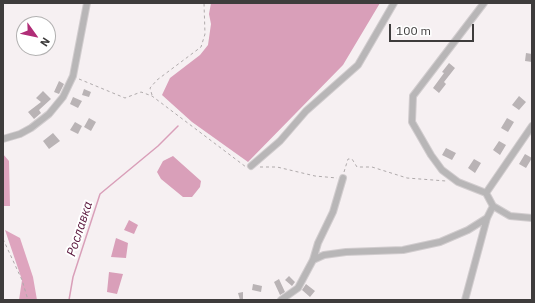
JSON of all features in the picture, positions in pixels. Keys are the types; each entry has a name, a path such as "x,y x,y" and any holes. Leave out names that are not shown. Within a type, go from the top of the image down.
{"street":[{"path":"3,139 20,134 50,114 62,97 72,76 86,3"},
{"path":"250,166 280,141 306,111 358,65 394,3"},
{"path":"484,3 413,96 412,122 431,155 442,170 458,182 486,193 493,206 510,216 532,218"},
{"path":"486,193 532,126"},
{"path":"281,300 298,288 313,260 318,243 333,212 343,178"},
{"path":"465,300 487,218 493,206"},
{"path":"313,260 324,255 346,252 403,250 440,242 468,230 487,218"}],"path":[{"path":"152,96 150,88 157,80 201,47 205,34 204,3"},
{"path":"72,76 125,98 142,92 152,96 247,168 250,166 278,167 315,176 343,178 348,160 352,159 357,167 372,167 407,178 458,182"},
{"path":"3,240 22,280 28,300"}],"shaded area":[{"path":"211,3 380,3 343,65 248,162 192,122 162,95 170,78 200,55 208,45 211,24 209,14"},
{"path":"3,154 9,161 10,206 3,206"},
{"path":"173,156 201,181 200,187 192,197 183,197 161,179 157,172 163,161"},
{"path":"129,220 138,225 134,234 124,230"},
{"path":"5,230 20,238 33,277 37,300 19,300 22,280"},
{"path":"116,238 128,243 126,258 111,257"},
{"path":"109,272 123,274 117,294 107,292"}],"building":[{"path":"526,53 532,54 532,62 525,61"},
{"path":"449,63 455,68 444,82 446,84 439,93 433,88"},
{"path":"59,81 64,84 59,94 54,92"},
{"path":"84,89 91,92 89,97 82,95"},
{"path":"43,91 51,99 39,110 41,113 34,119 28,112 41,102 36,98"},
{"path":"519,96 526,102 519,110 512,105"},
{"path":"73,97 82,101 78,108 70,104"},
{"path":"89,118 96,122 91,131 84,127"},
{"path":"507,118 514,122 508,132 501,128"},
{"path":"75,122 82,126 78,134 70,130"},
{"path":"53,133 60,141 49,149 43,141"},
{"path":"499,141 506,145 500,155 493,150"},
{"path":"446,148 456,153 452,160 442,155"},
{"path":"525,154 532,158 526,168 519,164"},
{"path":"474,159 481,163 475,173 468,168"},
{"path":"289,276 295,282 292,286 285,280"},
{"path":"279,279 285,292 280,295 274,282"},
{"path":"253,284 262,286 261,292 252,290"},
{"path":"306,284 315,291 310,297 302,290"},
{"path":"243,292 243,300 240,300 238,293"}],"waterway":[{"name":"Рославка","path":"69,300 73,277 100,194 158,146 178,126"}]}
